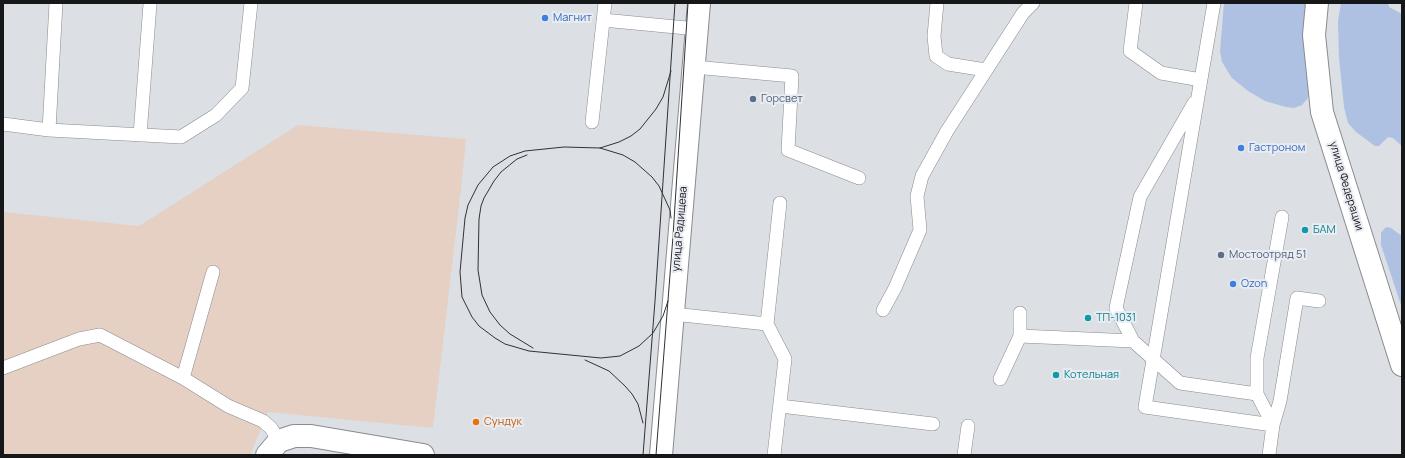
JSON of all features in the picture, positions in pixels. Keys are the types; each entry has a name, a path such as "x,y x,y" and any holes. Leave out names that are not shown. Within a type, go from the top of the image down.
{"street":[{"name":"улица Радищева","path":"661,455 699,3"},
{"name":"улица Федерации","path":"1317,3 1314,36 1322,112 1402,365"},
{"path":"273,448 294,436 311,436 376,451 423,455"}],"lane":[{"path":"49,130 56,3"},
{"path":"3,124 49,130 181,137 216,115 242,88 251,3"},
{"path":"592,122 605,3"},
{"path":"937,3 934,36 936,56 948,64 986,70"},
{"path":"883,310 895,288 920,230 917,196 922,176 946,131 1023,13 1033,3"},
{"path":"1136,3 1130,51 1161,73 1201,80"},
{"path":"1214,3 1145,407 1273,425"},
{"path":"140,135 150,4"},
{"path":"603,20 697,29"},
{"path":"694,67 792,76 788,150 858,178"},
{"path":"1198,96 1140,197 1116,308 1133,341 1180,383 1257,394"},
{"path":"774,455 785,359 767,324 780,203"},
{"path":"1273,425 1257,394 1257,358 1282,217"},
{"path":"183,378 213,272"},
{"path":"1269,455 1273,425 1280,401 1298,298 1320,301"},
{"path":"1000,379 1020,336 1020,313"},
{"path":"673,314 767,324"},
{"path":"3,368 79,339 100,335 183,378 228,406 263,421 270,428 273,448"},
{"path":"1020,336 1133,341"},
{"path":"780,406 933,424"},
{"path":"964,455 968,426"}],"shaded area":[{"path":"1224,3 1311,3 1309,89 1308,98 1302,105 1294,108 1265,101 1248,91 1232,78 1222,62 1220,51"},
{"path":"1341,3 1388,3 1389,7 1402,14 1402,146 1393,138 1388,137 1379,146 1375,146 1356,132 1348,123 1344,107 1339,58 1338,21"},
{"path":"298,125 466,139 433,428 268,412 250,455 3,455 3,212 139,226"},
{"path":"1387,227 1391,228 1402,236 1402,308 1381,245 1381,233"}],"tram line":[{"path":"643,455 675,3"},
{"path":"656,455 673,236 688,3"},
{"path":"668,301 663,316 653,333 639,346 620,356 601,358 529,351 505,344 479,326 472,317 462,297 460,272 465,218 468,205 478,185 493,167 510,156 525,151 564,147 600,148 619,142 631,136 640,129 656,109 663,97 671,71"},
{"path":"600,148 623,155 635,162 652,177 659,186 670,210 671,218"},
{"path":"527,155 517,159 501,172 484,198 479,219 478,270 482,295 490,312 500,325 510,334 533,348"},
{"path":"585,360 609,371 625,386 638,404 643,423"}],"place":[{"name":"Магнит","path":"545,18"},
{"name":"Горсвет","path":"753,99"},
{"name":"Гастроном","path":"1241,148"},
{"name":"БАМ","path":"1305,230"},
{"name":"Мостоотряд 51","path":"1221,255"},
{"name":"Ozon","path":"1233,284"},
{"name":"ТП-1031","path":"1088,318"},
{"name":"Котельная","path":"1056,375"},
{"name":"Сундук","path":"476,422"}]}
